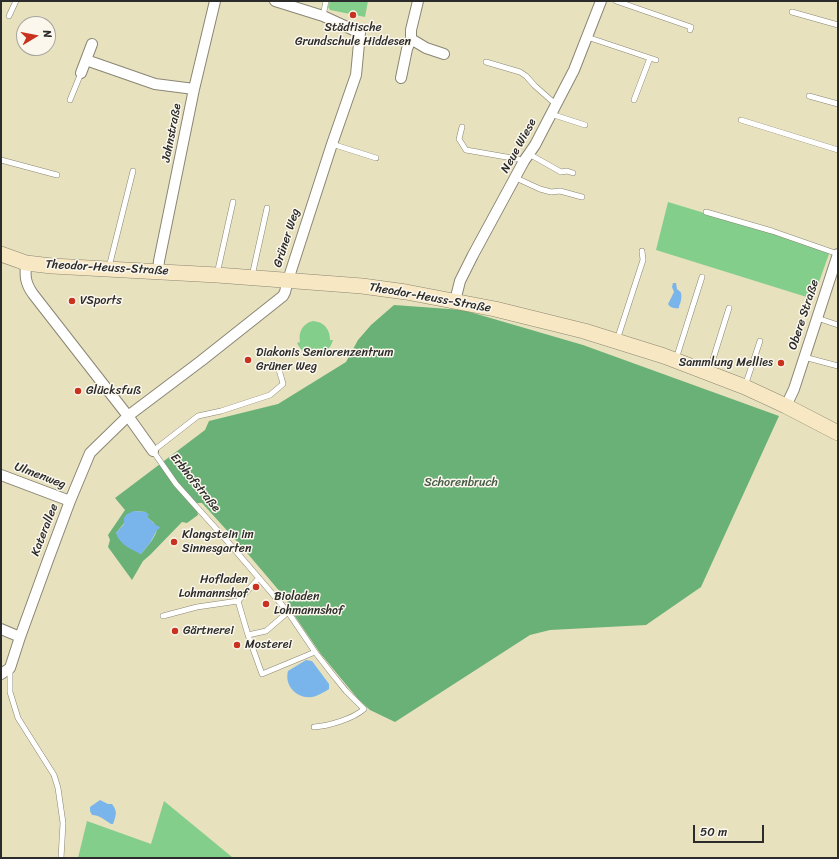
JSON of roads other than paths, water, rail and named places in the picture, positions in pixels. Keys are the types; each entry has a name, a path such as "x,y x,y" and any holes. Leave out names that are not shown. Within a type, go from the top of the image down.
{"main road":[{"name":"Theodor-Heuss-Straße","path":"1,254 26,263 52,266 252,277 411,290 562,325 676,360 745,387 838,433"}],"street":[{"name":"Jahnstraße","path":"158,271 194,89 215,1"},
{"path":"401,78 407,49 411,39 411,30 418,1"},
{"name":"Neue Wiese","path":"455,301 460,281 476,256 574,70 601,1"},
{"path":"277,2 326,17"},
{"name":"Grüner Weg","path":"128,416 283,296 356,75 360,33 326,17"},
{"path":"411,39 426,48 444,54"},
{"path":"81,73 92,44"},
{"path":"86,60 155,84 194,89"},
{"name":"Obere Straße","path":"786,406 794,389 838,254"},
{"name":"Erbhofstraße","path":"26,263 25,278 30,290 153,450"},
{"name":"Katerallee","path":"10,668 70,501 90,452 128,416"},
{"name":"Ulmenweg","path":"1,475 70,501"},
{"path":"1,629 20,637"},
{"path":"1,674 10,668"}],"lane":[{"path":"9,16 16,1"},
{"path":"326,1 326,17"},
{"path":"616,1 691,27 690,30"},
{"path":"792,12 838,25"},
{"path":"587,37 656,60"},
{"path":"634,100 650,58"},
{"path":"486,62 520,72 552,101 557,103"},
{"path":"70,100 81,73"},
{"path":"809,96 838,104"},
{"path":"551,114 585,125"},
{"path":"741,120 838,150"},
{"path":"462,126 460,139 466,150 518,159 527,158 561,172 567,171 573,173"},
{"path":"332,144 376,158"},
{"path":"1,160 57,175"},
{"path":"109,268 133,171"},
{"path":"516,178 540,189 551,192 560,191 582,197"},
{"path":"217,275 233,202"},
{"path":"252,277 266,208"},
{"name":"Obere Straße","path":"706,212 772,231 838,254"},
{"path":"616,341 643,260 642,251"},
{"path":"676,360 702,278"},
{"path":"709,373 729,308"},
{"path":"817,318 838,325"},
{"path":"745,387 760,341"},
{"path":"804,357 838,366"},
{"path":"153,450 198,416 221,411 270,395 283,384 279,370"},
{"name":"Erbhofstraße","path":"153,450 176,484 288,612 314,652 342,686 364,709 358,715 325,726 314,726"},
{"path":"163,616 197,607 238,601 259,578"},
{"path":"238,601 262,674 314,652"},
{"path":"248,635 266,631 288,612"},
{"name":"Katerallee","path":"10,668 10,692 18,718 54,775 58,788 63,823 61,858"}],"water":[{"path":"673,283 676,283 677,289 681,292 679,308 672,307 668,304 674,292 672,287"},
{"path":"134,511 146,512 149,515 147,517 160,528 157,530 150,543 141,554 123,543 116,533 124,524 124,518 127,514"},
{"path":"306,660 312,661 329,684 329,689 312,697 297,694 290,686 287,677 288,671"},
{"path":"100,800 108,804 112,804 114,807 116,814 113,824 100,817 92,815 90,807"}],"place":[{"name":"Städtische Grundschule Hiddesen","path":"353,15"},
{"name":"VSports","path":"72,301"},
{"name":"Diakonis Seniorenzentrum Grüner Weg","path":"248,360"},
{"name":"Sammlung Mellies","path":"781,363"},
{"name":"Glücksfuß","path":"78,391"},
{"name":"Klangstein im Sinnesgarten","path":"174,542"},
{"name":"Hofladen Lohmannshof","path":"256,587"},
{"name":"Bioladen Lohmannshof","path":"266,604"},
{"name":"Gärtnerei","path":"175,631"},
{"name":"Mosterei","path":"237,645"}],"park label":[{"name":"Schorenbruch","path":"461,483"}]}
